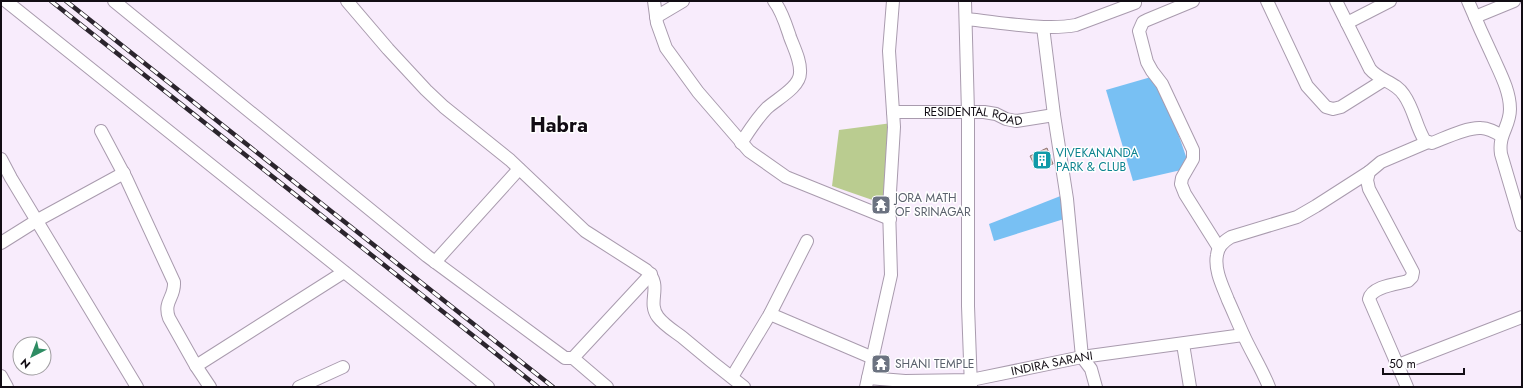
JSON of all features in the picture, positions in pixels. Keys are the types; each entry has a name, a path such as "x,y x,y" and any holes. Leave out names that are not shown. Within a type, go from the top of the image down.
{"street":[{"path":"6,1 344,272 481,385"},
{"path":"114,1 435,262 560,355 565,358 573,358 607,387"},
{"path":"347,1 426,90 444,107 495,147 585,231 651,274 654,281 653,306 659,318 744,387"},
{"path":"654,1 661,37 673,60 703,98 749,151 786,177 890,219"},
{"path":"656,17 683,1"},
{"path":"741,142 753,124 768,108 796,84 799,79 799,62 780,11 774,1"},
{"path":"894,1 889,51 894,127 890,208 891,275 873,358 872,382 904,387"},
{"path":"965,1 968,113 968,306 971,384"},
{"path":"1193,1 1143,22 1139,31 1146,62 1162,84 1193,150 1193,159 1182,178 1184,194 1219,248"},
{"path":"1267,1 1307,86 1326,107 1333,109 1340,107 1384,80"},
{"path":"1336,1 1370,69 1378,77 1393,84 1405,96 1425,141 1428,142"},
{"path":"1347,23 1390,1"},
{"path":"1468,1 1509,98 1510,110 1500,143 1501,154 1522,225"},
{"path":"1475,17 1514,1"},
{"path":"966,19 1043,27 1067,27 1076,25 1135,2 1143,22"},
{"path":"1043,27 1054,115 1067,199 1082,357 1091,369 1096,387"},
{"name":"RESIDENTAL ROAD","path":"893,112 984,112 996,114 1006,119 1016,121 1054,115"},
{"path":"1269,387 1221,282 1216,264 1219,248 1224,242 1231,237 1297,217 1369,172 1381,162 1428,142 1432,143 1472,129 1481,128 1491,130 1502,136"},
{"path":"101,130 124,173 174,282 174,290 168,301 166,310 169,318 196,366 210,387"},
{"path":"1,159 137,387"},
{"path":"435,262 519,169"},
{"path":"1369,172 1367,180 1369,189 1413,272 1412,277 1408,281 1375,289 1370,294 1369,299 1407,387"},
{"path":"1,243 36,220 124,173"},
{"path":"732,378 770,314 806,241"},
{"path":"196,366 344,272"},
{"path":"573,358 651,274"},
{"path":"770,314 873,358"},
{"path":"1398,366 1522,317"},
{"name":"INDIRA SARANI","path":"872,382 905,381 971,384 1082,357 1244,335"},
{"path":"1183,344 1190,387"},
{"path":"298,387 343,368"},
{"path":"1,376 7,387"}],"green space":[{"path":"892,123 884,204 832,186 839,130"}],"water":[{"path":"1158,75 1190,168 1133,181 1106,90"},
{"path":"1063,195 1064,219 994,241 989,224"}],"building":[{"name":"VIVEKANANDA PARK & CLUB","path":"1047,148 1053,164 1036,168 1030,156"}],"railway":[{"path":"51,1 538,387"},
{"path":"66,1 553,387"}],"place":[{"name":"VIVEKANANDA PARK & CLUB","path":"1042,160"},
{"name":"JORA MATH OF SRINAGAR","path":"881,205"},
{"name":"SHANI TEMPLE","path":"881,364"}],"district":[{"name":"Habra","path":"559,125"}]}
